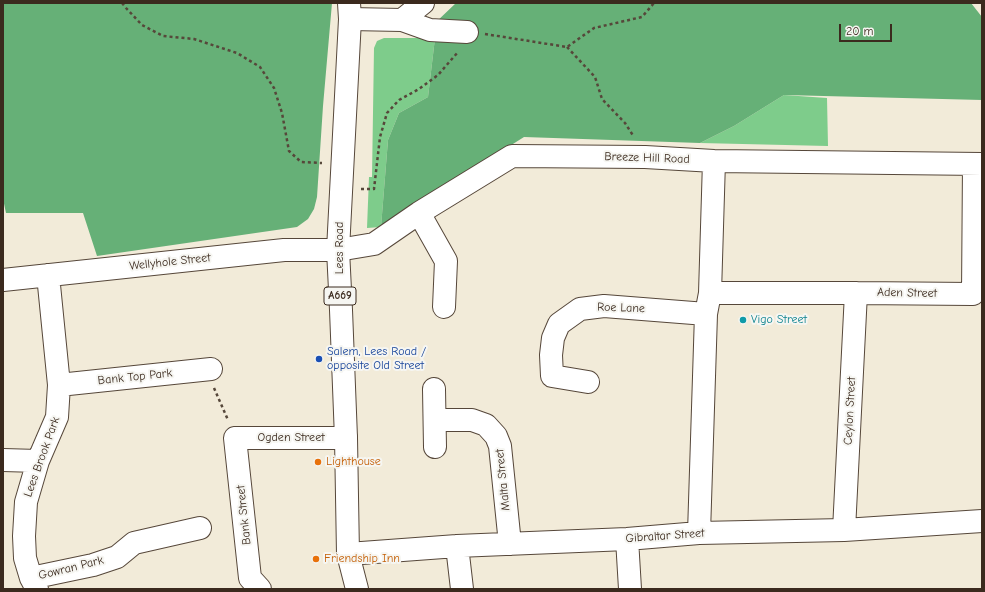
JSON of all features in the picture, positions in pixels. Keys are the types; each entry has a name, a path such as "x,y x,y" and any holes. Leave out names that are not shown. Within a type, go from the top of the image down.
{"street":[{"path":"402,20 423,3"},
{"path":"349,11 402,20 463,41"},
{"name":"Lees Road","path":"349,11 338,250 346,438 348,554 357,589"},
{"name":"Breeze Hill Road","path":"338,250 374,244 419,213 512,156 645,157 714,161 978,164"},
{"path":"699,533 706,314 710,293 714,161"},
{"name":"Aden Street","path":"710,293 856,292 973,294 978,164"},
{"path":"419,213 446,261 444,307"},
{"name":"Wellyhole Street","path":"3,280 284,250 338,250"},
{"name":"Lees Brook Park","path":"34,584 25,558 24,536 26,502 38,461 57,417 59,386 48,276"},
{"name":"Ceylon Street","path":"844,530 856,292"},
{"name":"Roe Lane","path":"588,382 543,379 558,324 580,309 604,306 706,314"},
{"name":"Bank Top Park","path":"59,386 208,369"},
{"path":"434,389 435,447"},
{"name":"Malta Street","path":"435,420 472,420 486,425 496,436 500,446 510,544"},
{"name":"Ogden Street","path":"235,438 346,438"},
{"name":"Bank Street","path":"235,438 250,578 260,589"},
{"path":"3,460 38,461"},
{"name":"Gibraltar Street","path":"348,554 457,546 627,539 699,533 844,530 982,521"},
{"name":"Gowran Park","path":"34,584 117,557 134,542 200,528"},
{"path":"627,539 630,589"},
{"path":"457,546 462,589"}],"path":[{"path":"122,3 142,25 163,36 194,39 236,53 260,67 274,88 282,113 289,151 301,162 322,163"},
{"path":"362,190 374,190 380,137 387,113 399,100 438,75 463,41 567,47 594,28 642,17 654,3"},
{"path":"567,47 595,77 602,99 625,123 645,157"},
{"path":"208,369 235,438"}],"green space":[{"path":"3,3 332,3 317,197 314,209 308,219 297,227 97,256 83,213 6,213 3,199"},
{"path":"456,3 971,3 982,17 982,100 784,95 734,126 700,143 524,137 381,227 388,140 399,113 428,97 435,38 434,24"},
{"path":"384,38 435,38 428,97 399,113 388,140 381,227 367,228 369,177 372,177 374,48 377,41"},
{"path":"784,95 827,98 828,146 700,143 734,126"}],"place":[{"name":"Vigo Street","path":"743,320"},
{"name":"Salem, Lees Road / opposite Old Street","path":"319,359"},
{"name":"Lighthouse","path":"318,462"},
{"name":"Friendship Inn","path":"316,559"}]}
